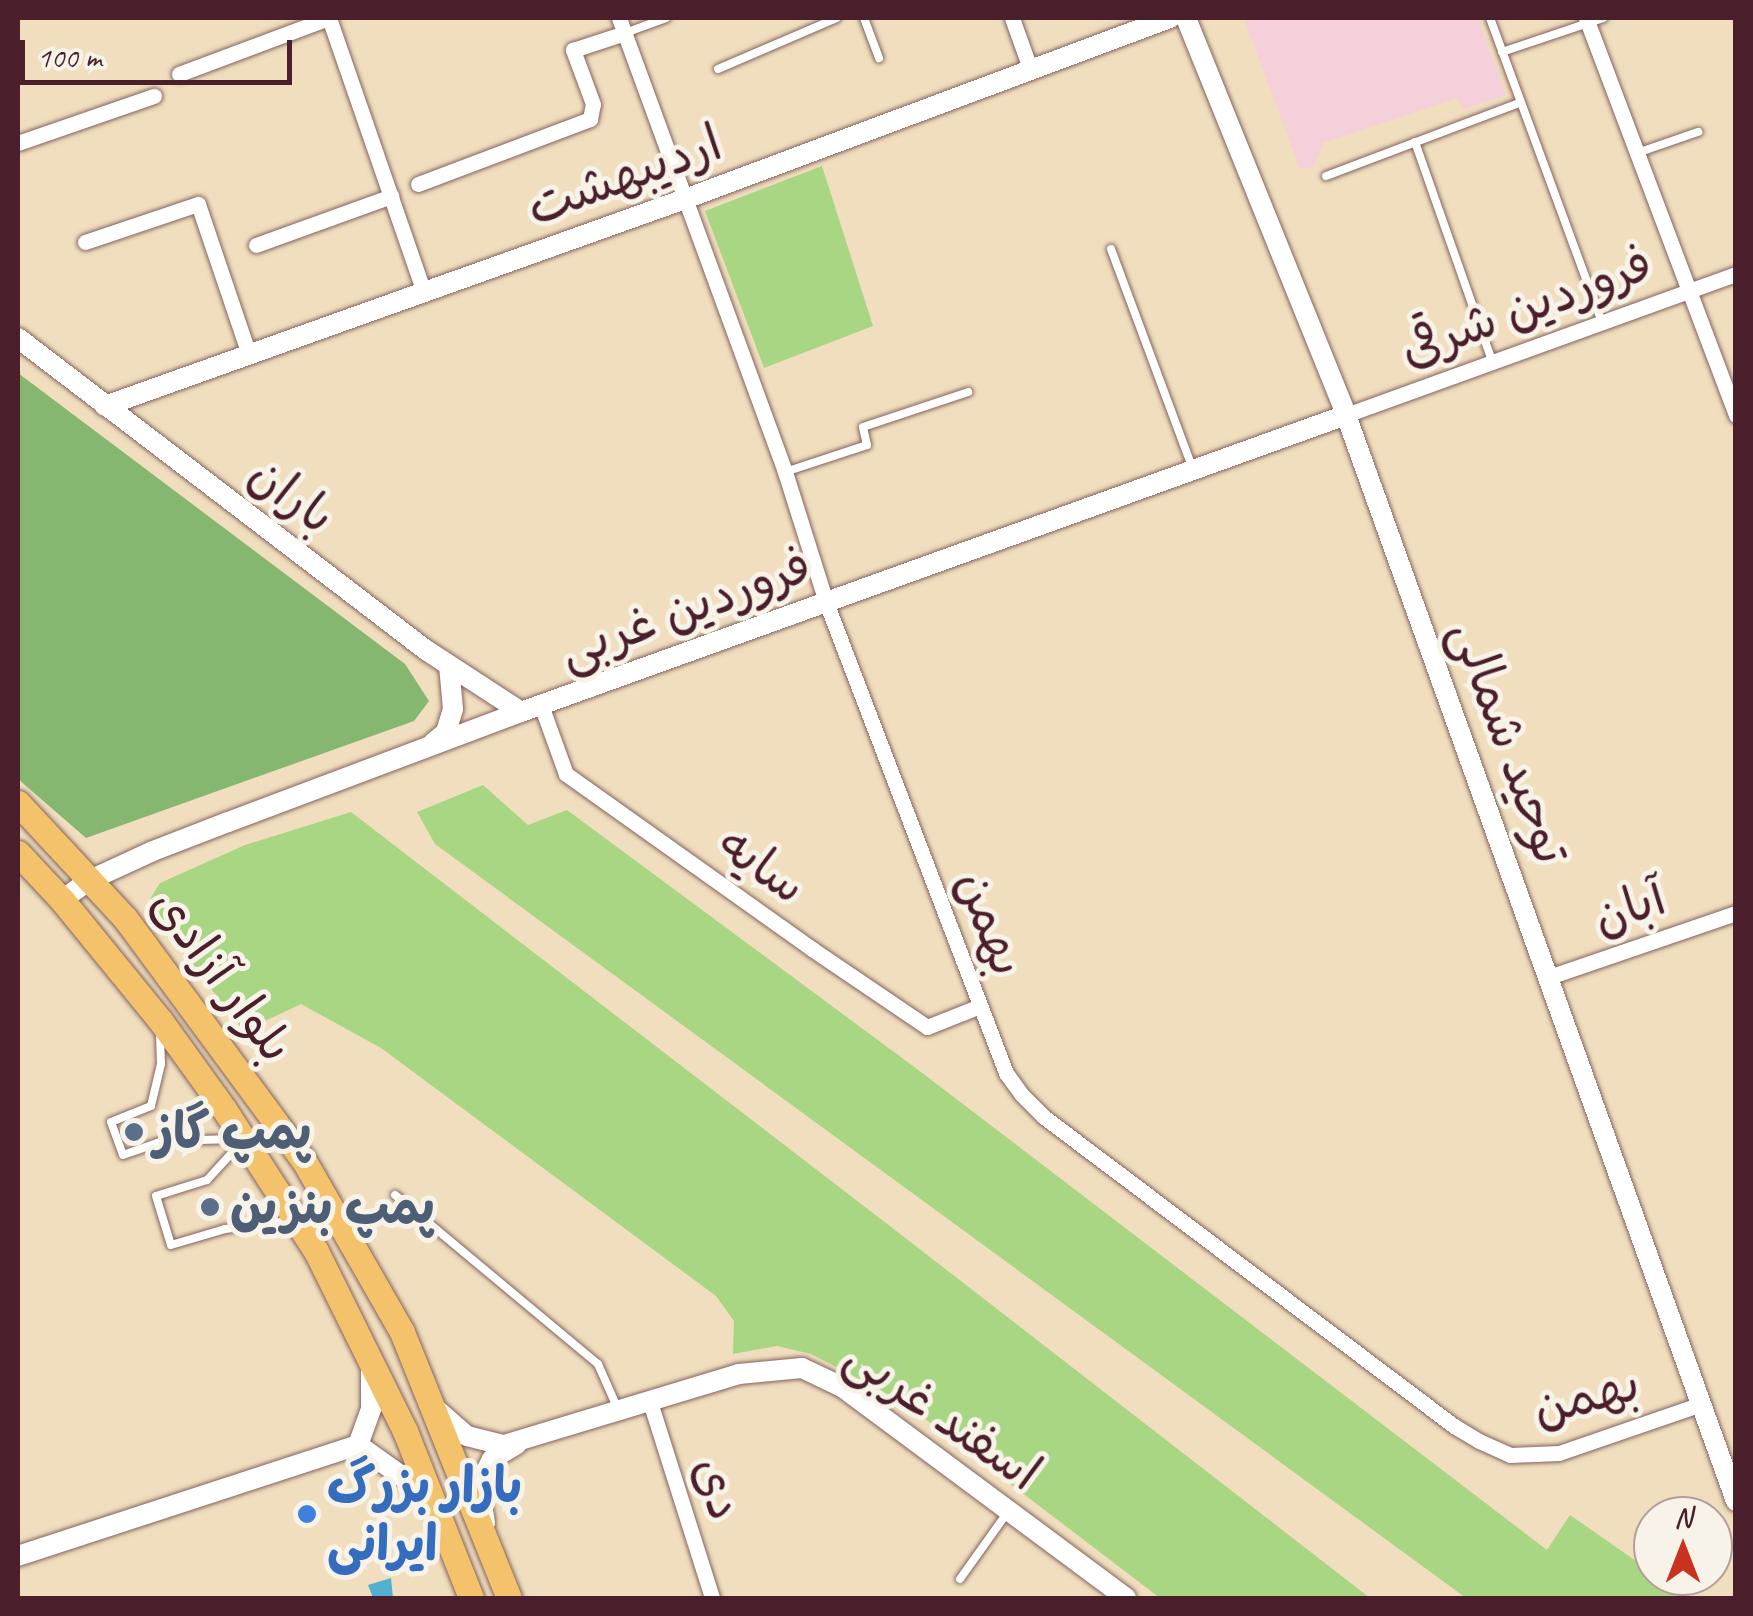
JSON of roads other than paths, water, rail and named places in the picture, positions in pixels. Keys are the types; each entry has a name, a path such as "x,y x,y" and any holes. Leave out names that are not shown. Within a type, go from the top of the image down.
{"main road":[{"name":"بلوار آزادی","path":"18,803 136,933 303,1159 402,1332 510,1598"},
{"name":"بلوار آزادی","path":"18,853 160,1020 296,1220 371,1362 471,1598"},
{"path":"55,892 59,881 90,880 81,923"}],"street":[{"path":"179,74 329,18 424,292"},
{"path":"1012,18 1031,71"},
{"name":"اردیبهشت","path":"104,406 685,199 1170,18"},
{"name":"توحید شمالی","path":"1186,18 1346,415 1736,1502"},
{"path":"1592,19 1684,290 1736,416"},
{"path":"418,184 590,119 593,104 573,50 622,26"},
{"name":"بهمن","path":"622,26 784,472 826,602 1006,1072 1044,1116 1454,1426 1480,1441 1510,1455 1559,1452 1701,1404"},
{"path":"18,143 154,96"},
{"path":"256,245 391,196"},
{"path":"84,242 198,204 249,355"},
{"name":"فروردین شرقی","path":"1346,415 1736,274"},
{"name":"باران","path":"18,338 448,666 531,708"},
{"name":"فروردین غربی","path":"90,880 153,851 531,708 1346,415"},
{"path":"419,753 446,732 454,687 448,666"},
{"name":"سایه","path":"531,708 566,774 928,1028 980,1006"},
{"name":"آبان","path":"1550,977 1736,913"},
{"path":"358,1444 371,1410 371,1362"},
{"name":"اسفند غربی","path":"519,1442 739,1374 802,1368 842,1387 1126,1598"},
{"name":"دی","path":"650,1402 712,1598"},
{"path":"431,1404 452,1426 476,1441 519,1442"},
{"path":"486,1533 482,1481 492,1459 519,1442"},
{"path":"358,1444 431,1497"},
{"path":"18,1556 358,1444"}],"lane":[{"path":"622,26 666,18"},
{"path":"718,69 836,18"},
{"path":"864,18 879,58"},
{"path":"1490,18 1602,320"},
{"path":"1502,52 1592,19"},
{"path":"1326,176 1519,103"},
{"path":"1637,153 1698,132"},
{"path":"1414,142 1492,362"},
{"path":"1111,250 1193,470"},
{"path":"784,472 867,444 862,427 968,392"},
{"path":"160,1020 161,1064 151,1106 110,1122 123,1155 164,1142 244,1139"},
{"path":"244,1139 207,1180 156,1196 171,1245 224,1228 296,1220"},
{"path":"395,1195 598,1364 619,1411"},
{"path":"960,1579 1008,1511"}],"water":[{"path":"391,1578 393,1598 373,1598 368,1585"}],"place":[{"name":"پمپ گاز","path":"134,1132"},
{"name":"پمپ بنزين","path":"210,1207"},
{"name":"بازار بزرگ ایرانی","path":"307,1514"}]}
